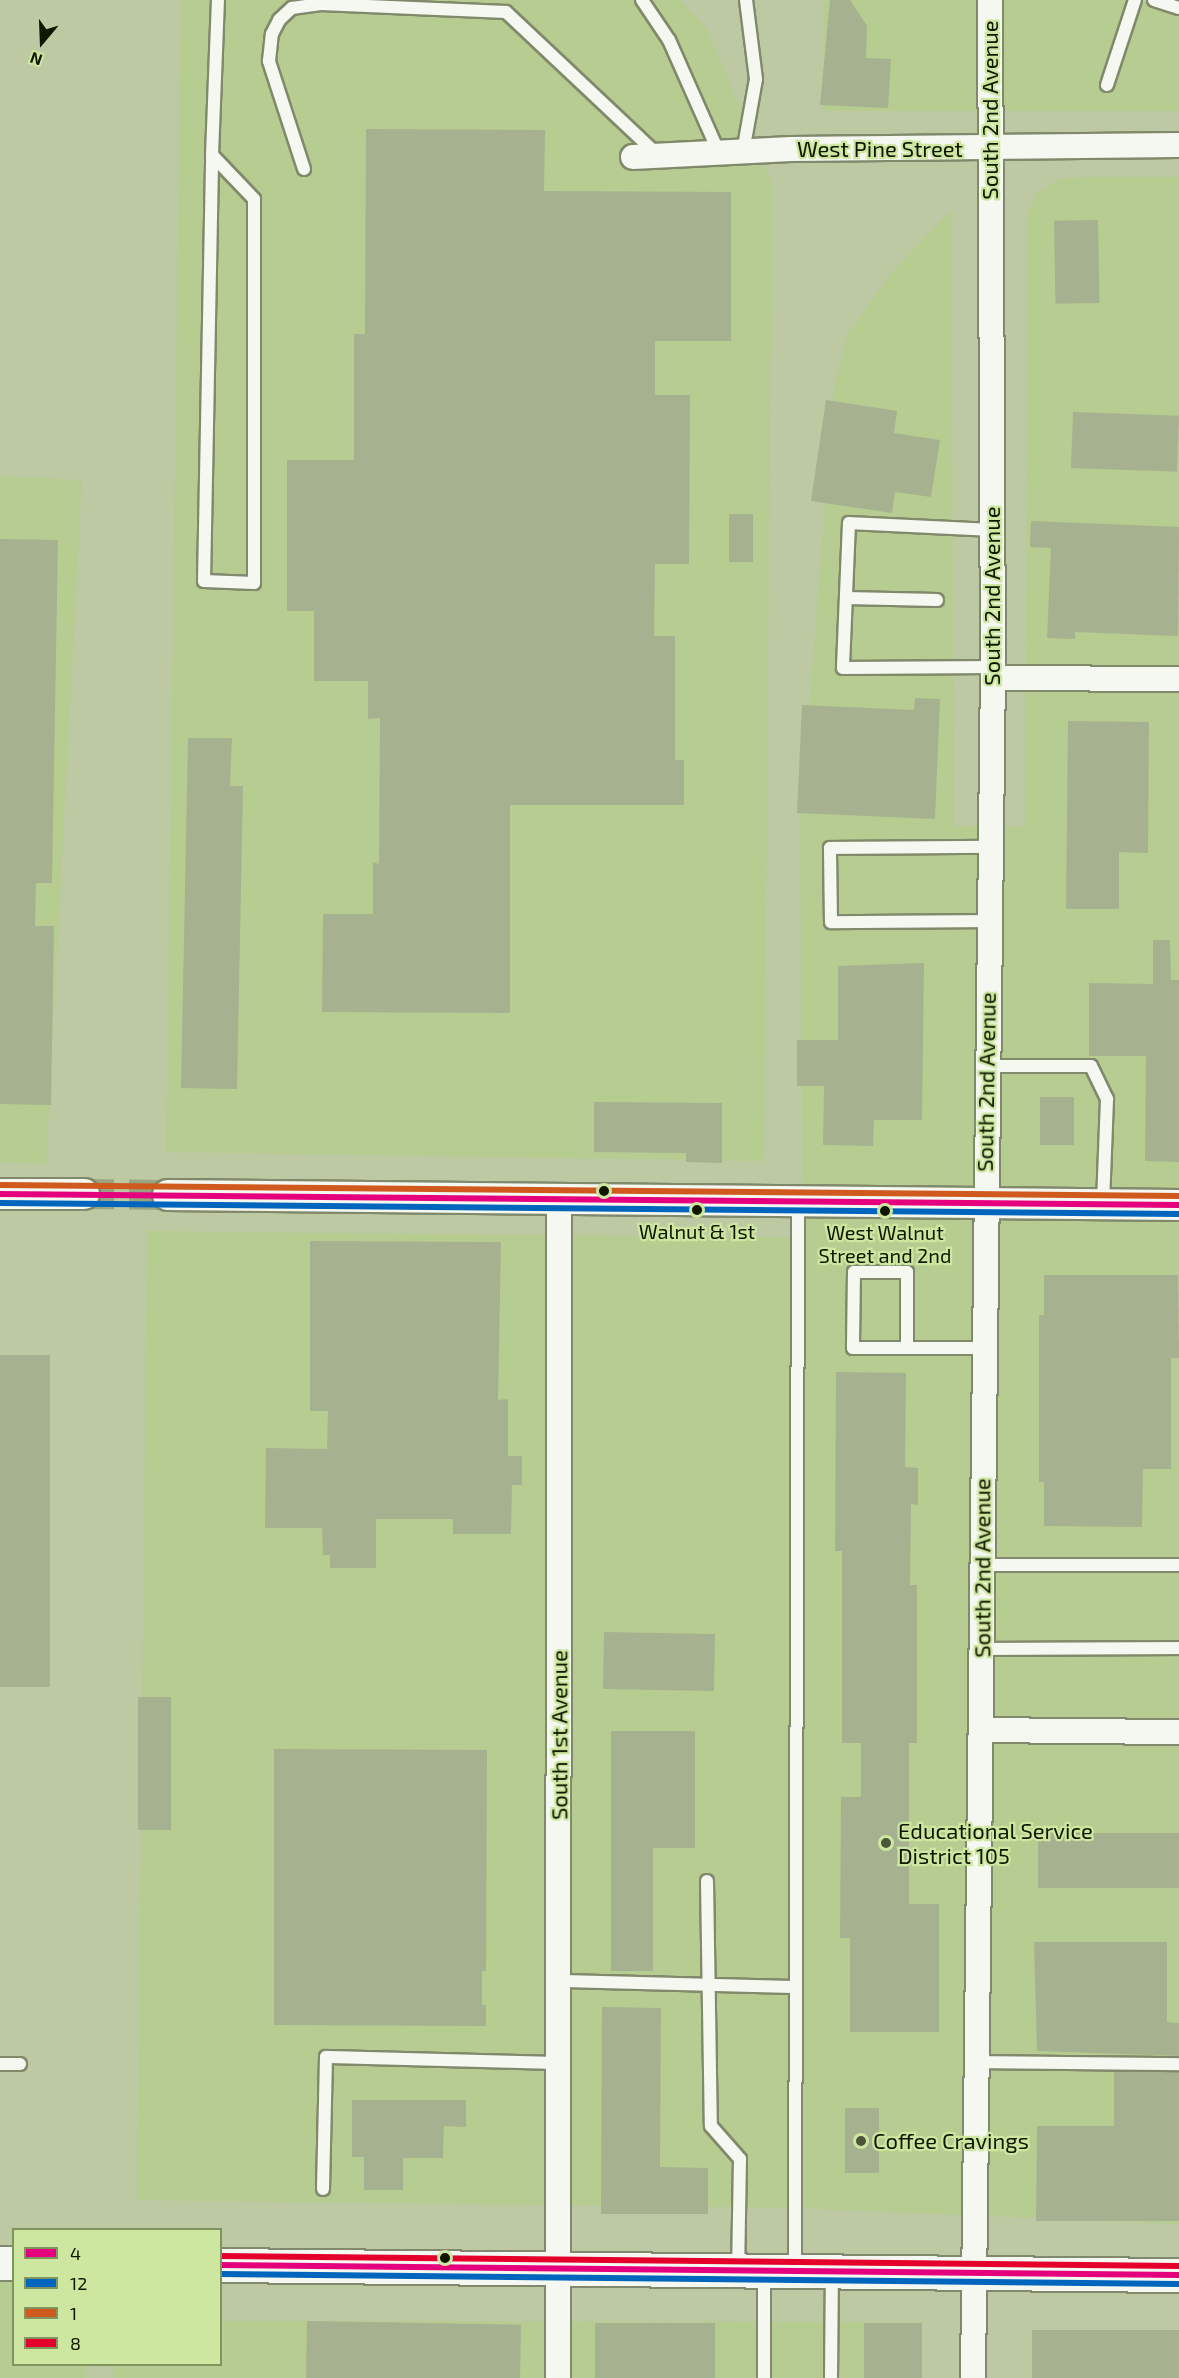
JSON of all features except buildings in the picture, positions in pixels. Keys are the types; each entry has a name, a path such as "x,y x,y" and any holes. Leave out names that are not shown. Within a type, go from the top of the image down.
{"main road":[{"path":"222,2265 1179,2275"}],"street":[{"name":"South 2nd Avenue","path":"973,2378 982,1649 984,1201 993,672 990,0"},
{"name":"West Pine Street","path":"633,156 989,147 1179,145"},
{"path":"993,672 1179,679"},
{"path":"0,1194 84,1194"},
{"path":"168,1195 559,1202 984,1201 1179,1205"},
{"name":"South 1st Avenue","path":"558,2378 560,2268 559,1202"},
{"path":"981,1730 1179,1732"}],"lane":[{"path":"212,154 254,199 254,583 204,581 212,154 218,0"},
{"path":"642,0 669,40 719,153"},
{"path":"743,152 756,79 746,0"},
{"path":"1107,85 1135,0"},
{"path":"1154,0 1179,8"},
{"path":"303,170 269,61 272,34 279,20 292,8 321,4 506,12 658,155"},
{"path":"992,530 849,523 843,668 993,672"},
{"path":"846,598 937,600"},
{"path":"989,921 831,922 830,848 990,847"},
{"path":"986,1066 1090,1066 1107,1099 1103,1204"},
{"path":"764,2378 766,2270 796,1987 798,1203"},
{"path":"907,1348 907,1272 854,1272 853,1348 907,1348 983,1348"},
{"path":"982,1565 1179,1565"},
{"path":"982,1649 1179,1648"},
{"path":"707,1881 711,2126 740,2159 766,2270"},
{"path":"560,1982 796,1987"},
{"path":"323,2188 326,2057 560,2063"},
{"path":"978,2062 1179,2064"},
{"path":"0,2064 20,2064"},
{"path":"831,2378 832,2271"}],"shaded area":[{"path":"181,0 680,0 706,28 772,183 764,1161 166,1152"},
{"path":"823,0 1179,0 1179,111 823,111"},
{"path":"1179,177 1179,2224 794,2208 137,2200 147,1231 803,1238 800,825 834,388 848,333 893,271 951,210 954,826 1025,827 1028,210 1037,193 1060,179"},
{"path":"0,476 82,480 46,1164 0,1162"},
{"path":"0,2264 12,2264 12,2366 85,2366 85,2378 0,2378"},
{"path":"222,2321 918,2322 918,2378 113,2378 113,2366 222,2366"}],"tunnel":[{"path":"84,1194 168,1195"}],"transit line":[{"name":"1","path":"0,1185 1179,1196"},
{"name":"4","path":"0,1194 1179,1205"},
{"name":"12","path":"0,1203 1179,1214"},
{"name":"8","path":"222,2256 1179,2266"},
{"name":"4","path":"222,2265 1179,2275"},
{"name":"12","path":"222,2274 1179,2284"}],"place":[{"name":"Walnut & 1st","path":"697,1210"},
{"name":"West Walnut Street and 2nd","path":"885,1211"},
{"name":"Educational Service District 105","path":"886,1843"},
{"name":"Coffee Cravings","path":"861,2141"}]}
